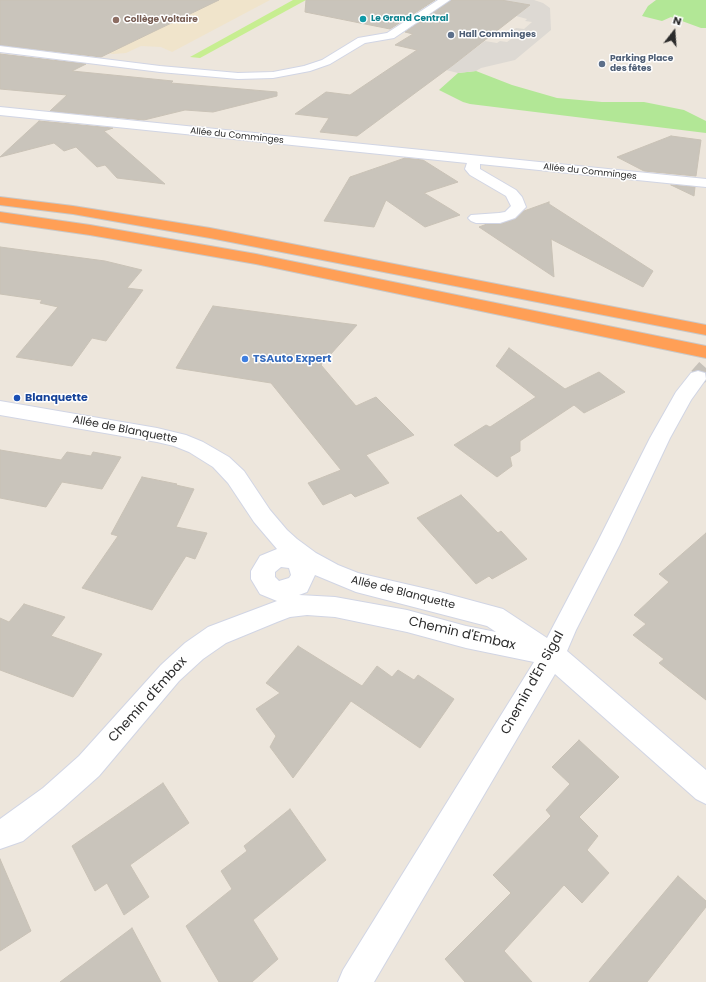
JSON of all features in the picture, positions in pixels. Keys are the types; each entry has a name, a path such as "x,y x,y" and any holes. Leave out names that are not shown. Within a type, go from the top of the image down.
{"highway":[{"path":"0,201 73,210 210,233 706,330"},
{"path":"0,217 90,230 256,260 706,352"}],"street":[{"path":"0,49 160,69 238,76 273,75 306,69 326,62 362,40 390,36 445,0"},
{"name":"Allée du Comminges","path":"0,111 706,183"},
{"path":"474,160 472,169 516,197 519,207 510,215 500,218 476,218"},
{"name":"Chemin d'En Sigal","path":"355,982 531,693 552,655 564,628 607,546 660,438 683,397 698,377"},
{"name":"Allée de Blanquette","path":"0,408 157,435 179,440 196,447 221,462 236,477 262,516 293,554 330,572 356,582 440,602 494,617 552,655 706,788"},
{"path":"293,554 302,568 303,576 291,593 263,580 263,571 268,563 277,558 288,557 293,554"},
{"name":"Chemin d'Embax","path":"0,834 12,830 24,821 89,766 170,673 194,651 217,636 271,613 290,607 291,593 407,621 466,638 552,655"}],"shaded area":[{"name":"Collège Voltaire","path":"0,0 270,0 172,52 161,47 141,46 126,53 113,54 0,39"},
{"path":"495,0 534,0 543,3 550,8 551,30 515,60 481,68 476,71 458,73 446,70 485,41 497,43 500,41 507,42 517,35 509,33 516,28 524,29 532,22 525,21 527,19 516,16 530,5"}],"green space":[{"path":"293,0 306,0 200,58 190,57"},
{"path":"656,0 706,0 706,28 701,28 671,17 662,21 642,16 648,6"},
{"path":"476,71 512,85 557,98 602,102 644,102 684,110 706,121 706,133 470,104 439,90 458,73"}],"building":[{"name":"Collège Voltaire","path":"0,0 219,0 101,57 0,45"},
{"name":"Le Grand Central","path":"306,0 435,0 390,29 305,12"},
{"path":"451,0 501,0 530,5 453,65 357,136 320,132 329,118 295,114 326,92 350,95 417,50 395,45 413,34 405,32"},
{"path":"0,54 86,64 72,71 173,81 171,83 277,92 277,96 213,112 185,110 144,120 50,111 67,95 0,89"},
{"path":"39,121 113,128 104,131 165,184 117,178 105,165 97,167 76,147 64,151 54,143 0,157"},
{"path":"671,136 701,140 696,176 644,171 617,157"},
{"path":"405,158 423,160 458,182 424,193 460,215 425,227 386,200 374,227 324,221 350,177"},
{"path":"671,185 695,187 694,196"},
{"path":"549,202 549,204 653,271 643,287 551,239 554,277 479,227 487,224 500,224 515,219 524,211"},
{"path":"0,247 105,261 142,270 127,288 143,290 106,341 92,338 72,366 16,357 58,307 40,303 42,300 0,294"},
{"path":"213,306 357,325 321,365 356,406 376,397 414,435 366,455 389,483 355,497 351,493 323,505 308,483 341,470 271,383 176,368"},
{"path":"509,348 565,389 599,372 625,392 584,413 574,405 520,441 520,451 510,457 512,466 497,477 454,445 486,425 490,427 536,397 496,366"},
{"path":"0,450 61,460 67,452 91,456 93,452 121,457 102,489 62,482 46,507 0,498"},
{"path":"142,477 194,489 176,527 207,533 195,559 186,556 152,610 82,588 118,536 111,534"},
{"path":"461,495 498,533 501,531 527,559 492,579 489,576 476,584 417,518"},
{"path":"706,533 706,700 659,663 664,659 633,635 646,624 634,615 669,582 659,574"},
{"path":"24,604 65,617 51,636 102,654 73,697 0,670 0,618 9,622"},
{"path":"298,646 362,686 377,666 392,677 398,670 414,680 418,675 454,699 420,748 351,701 293,778 270,747 276,736 256,709 280,693 266,683"},
{"path":"579,740 619,777 579,817 598,836 587,850 609,873 582,903 564,885 504,951 532,982 465,982 445,959 511,893 493,875 551,816 546,810 570,784 552,767"},
{"path":"163,783 189,823 130,865 149,897 124,915 107,883 95,891 72,846"},
{"path":"290,809 326,860 253,920 278,959 252,982 219,982 186,926 232,889 221,871 247,851 244,846"},
{"path":"0,859 31,931 0,951"},
{"path":"678,876 706,901 706,907 647,982 589,982"},
{"path":"132,928 161,982 60,982"}],"tunnel":[{"path":"698,377 706,368"}],"place":[{"name":"Le Grand Central","path":"363,19"},
{"name":"Collège Voltaire","path":"116,20"},
{"name":"Hall Comminges","path":"451,35"},
{"name":"Parking Place des fêtes","path":"602,64"},
{"name":"TSAuto Expert","path":"245,359"},
{"name":"Blanquette","path":"17,398"}]}
